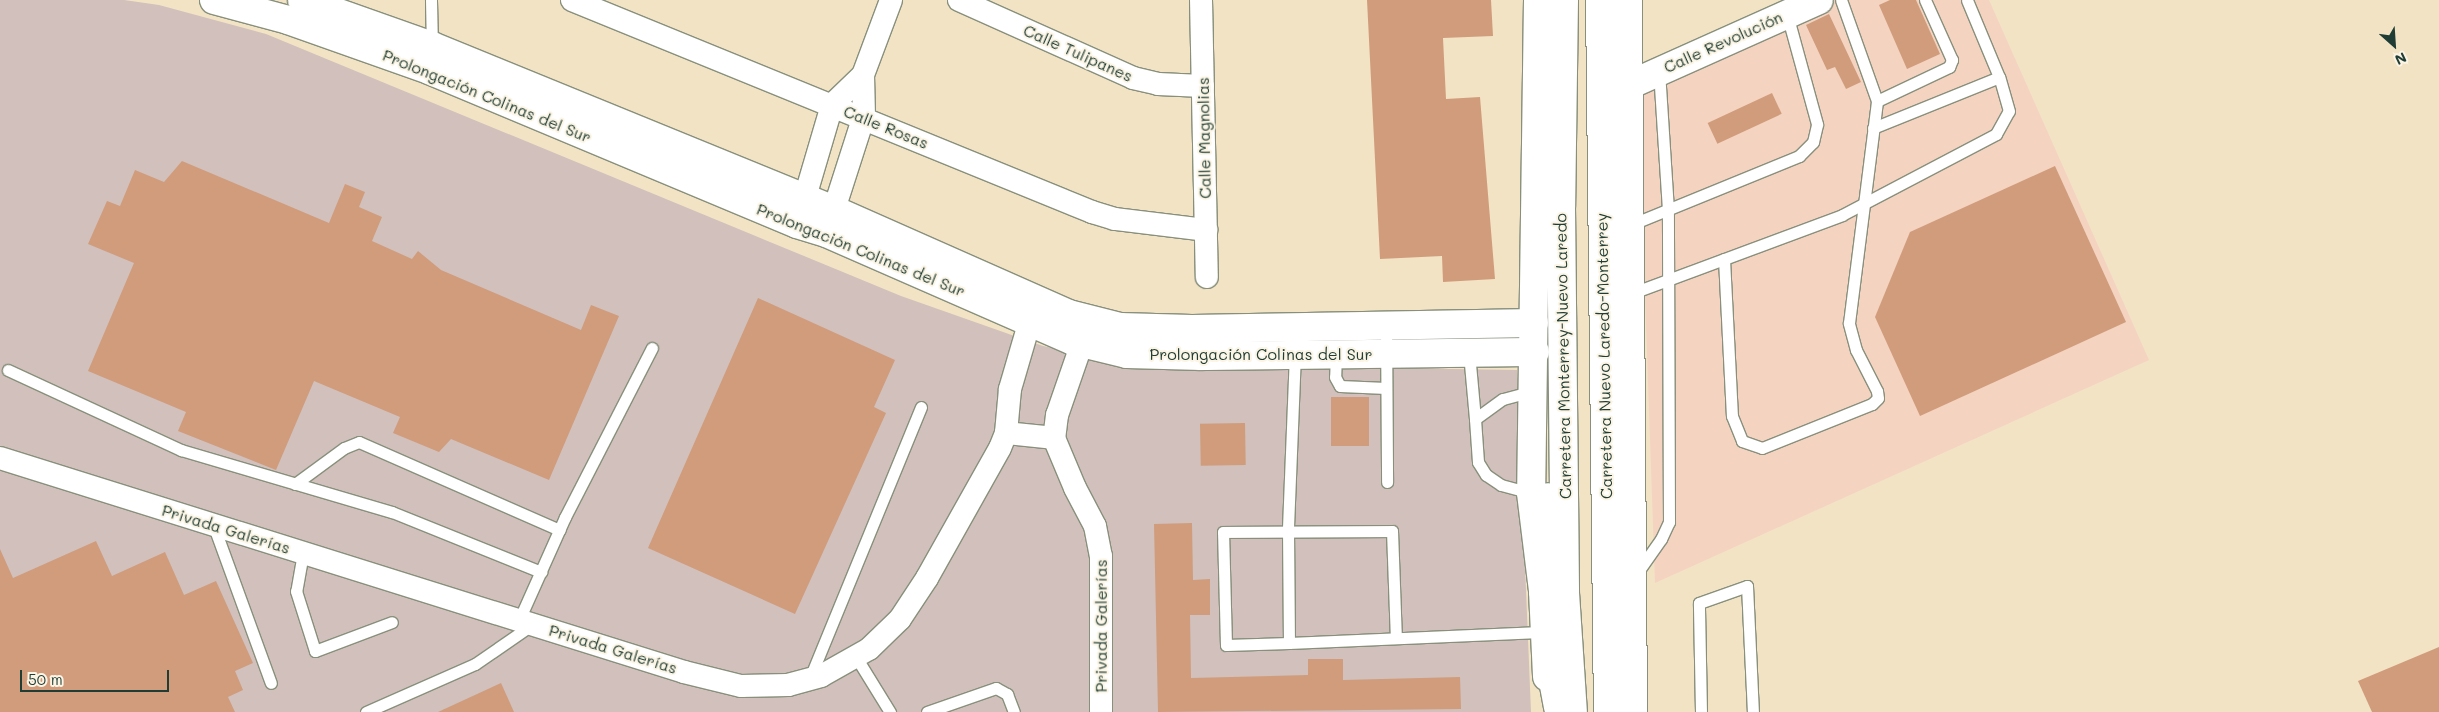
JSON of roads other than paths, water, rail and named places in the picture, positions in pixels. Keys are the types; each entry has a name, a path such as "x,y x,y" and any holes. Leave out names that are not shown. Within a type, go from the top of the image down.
{"main road":[{"name":"Prolongación Colinas del Sur","path":"214,0 431,58"},
{"name":"Prolongación Colinas del Sur","path":"302,0 431,58 800,212 830,222 1084,331 1127,354 1295,355 1535,352"},
{"path":"1538,0 1539,61 1535,352 1532,390 1531,493 1543,591 1553,639 1558,712"},
{"name":"Carretera Monterrey-Nuevo Laredo","path":"1564,0 1561,207 1565,381 1553,639 1573,712"},
{"name":"Carretera Nuevo Laredo-Monterrey","path":"1600,0 1608,712"},
{"path":"1628,0 1626,86 1633,712"},
{"name":"Calle Revolución","path":"1626,86 1819,0"},
{"path":"1539,61 1553,191 1561,207"},
{"name":"Prolongación Colinas del Sur","path":"1084,331 1120,327 1296,327 1534,323"},
{"path":"1543,591 1551,417 1565,381"},
{"path":"1546,712 1553,639"}],"street":[{"name":"Calle Rosas","path":"572,0 832,105 864,116 1092,212 1115,219 1206,230"},
{"path":"830,222 864,116 863,75 891,0"},
{"name":"Calle Tulipanes","path":"959,0 1133,78 1158,84 1203,86"},
{"name":"Calle Magnolias","path":"1201,0 1207,276"},
{"path":"800,212 832,105 863,75"},
{"name":"Privada Galerías","path":"0,458 717,681 768,688 808,681 856,658 882,638 906,611 991,467 1006,433 1010,389 1033,310"},
{"path":"1006,433 1054,438 1057,415 1084,331"},
{"name":"Privada Galerías","path":"1054,438 1074,488 1094,526 1101,556 1101,712"}],"lane":[{"path":"431,0 431,58"},
{"path":"1724,259 1732,416 1742,441 1762,448 1872,404 1878,398 1877,391 1856,350 1849,323 1877,100 1841,0"},
{"path":"1877,100 1949,67 1952,60 1924,0"},
{"path":"1628,294 1842,214 1996,134 2009,110 1999,77 1967,0"},
{"path":"1628,226 1799,156 1813,142 1817,124 1787,14"},
{"path":"1632,580 1661,539 1669,522 1668,210 1659,70"},
{"path":"1873,128 1999,77"},
{"path":"1386,325 1387,482"},
{"path":"1336,326 1335,377 1340,386 1386,388"},
{"path":"1289,643 1288,530 1296,327"},
{"path":"366,712 475,664 526,622 541,572 560,530 652,348"},
{"path":"1469,353 1478,462 1486,475 1501,485 1531,493"},
{"path":"8,370 181,450 392,512 541,572"},
{"path":"1475,419 1503,398 1532,390"},
{"path":"808,681 921,408"},
{"path":"295,484 344,448 359,442 560,530"},
{"path":"213,524 271,682"},
{"path":"1396,638 1392,531 1288,530 1223,532 1226,645 1396,638 1553,639"},
{"path":"303,553 296,591 315,651 392,622"},
{"path":"1701,712 1698,603 1747,586 1753,712"},
{"path":"856,658 890,712"},
{"path":"927,712 996,688 1007,694 1014,712"}]}
